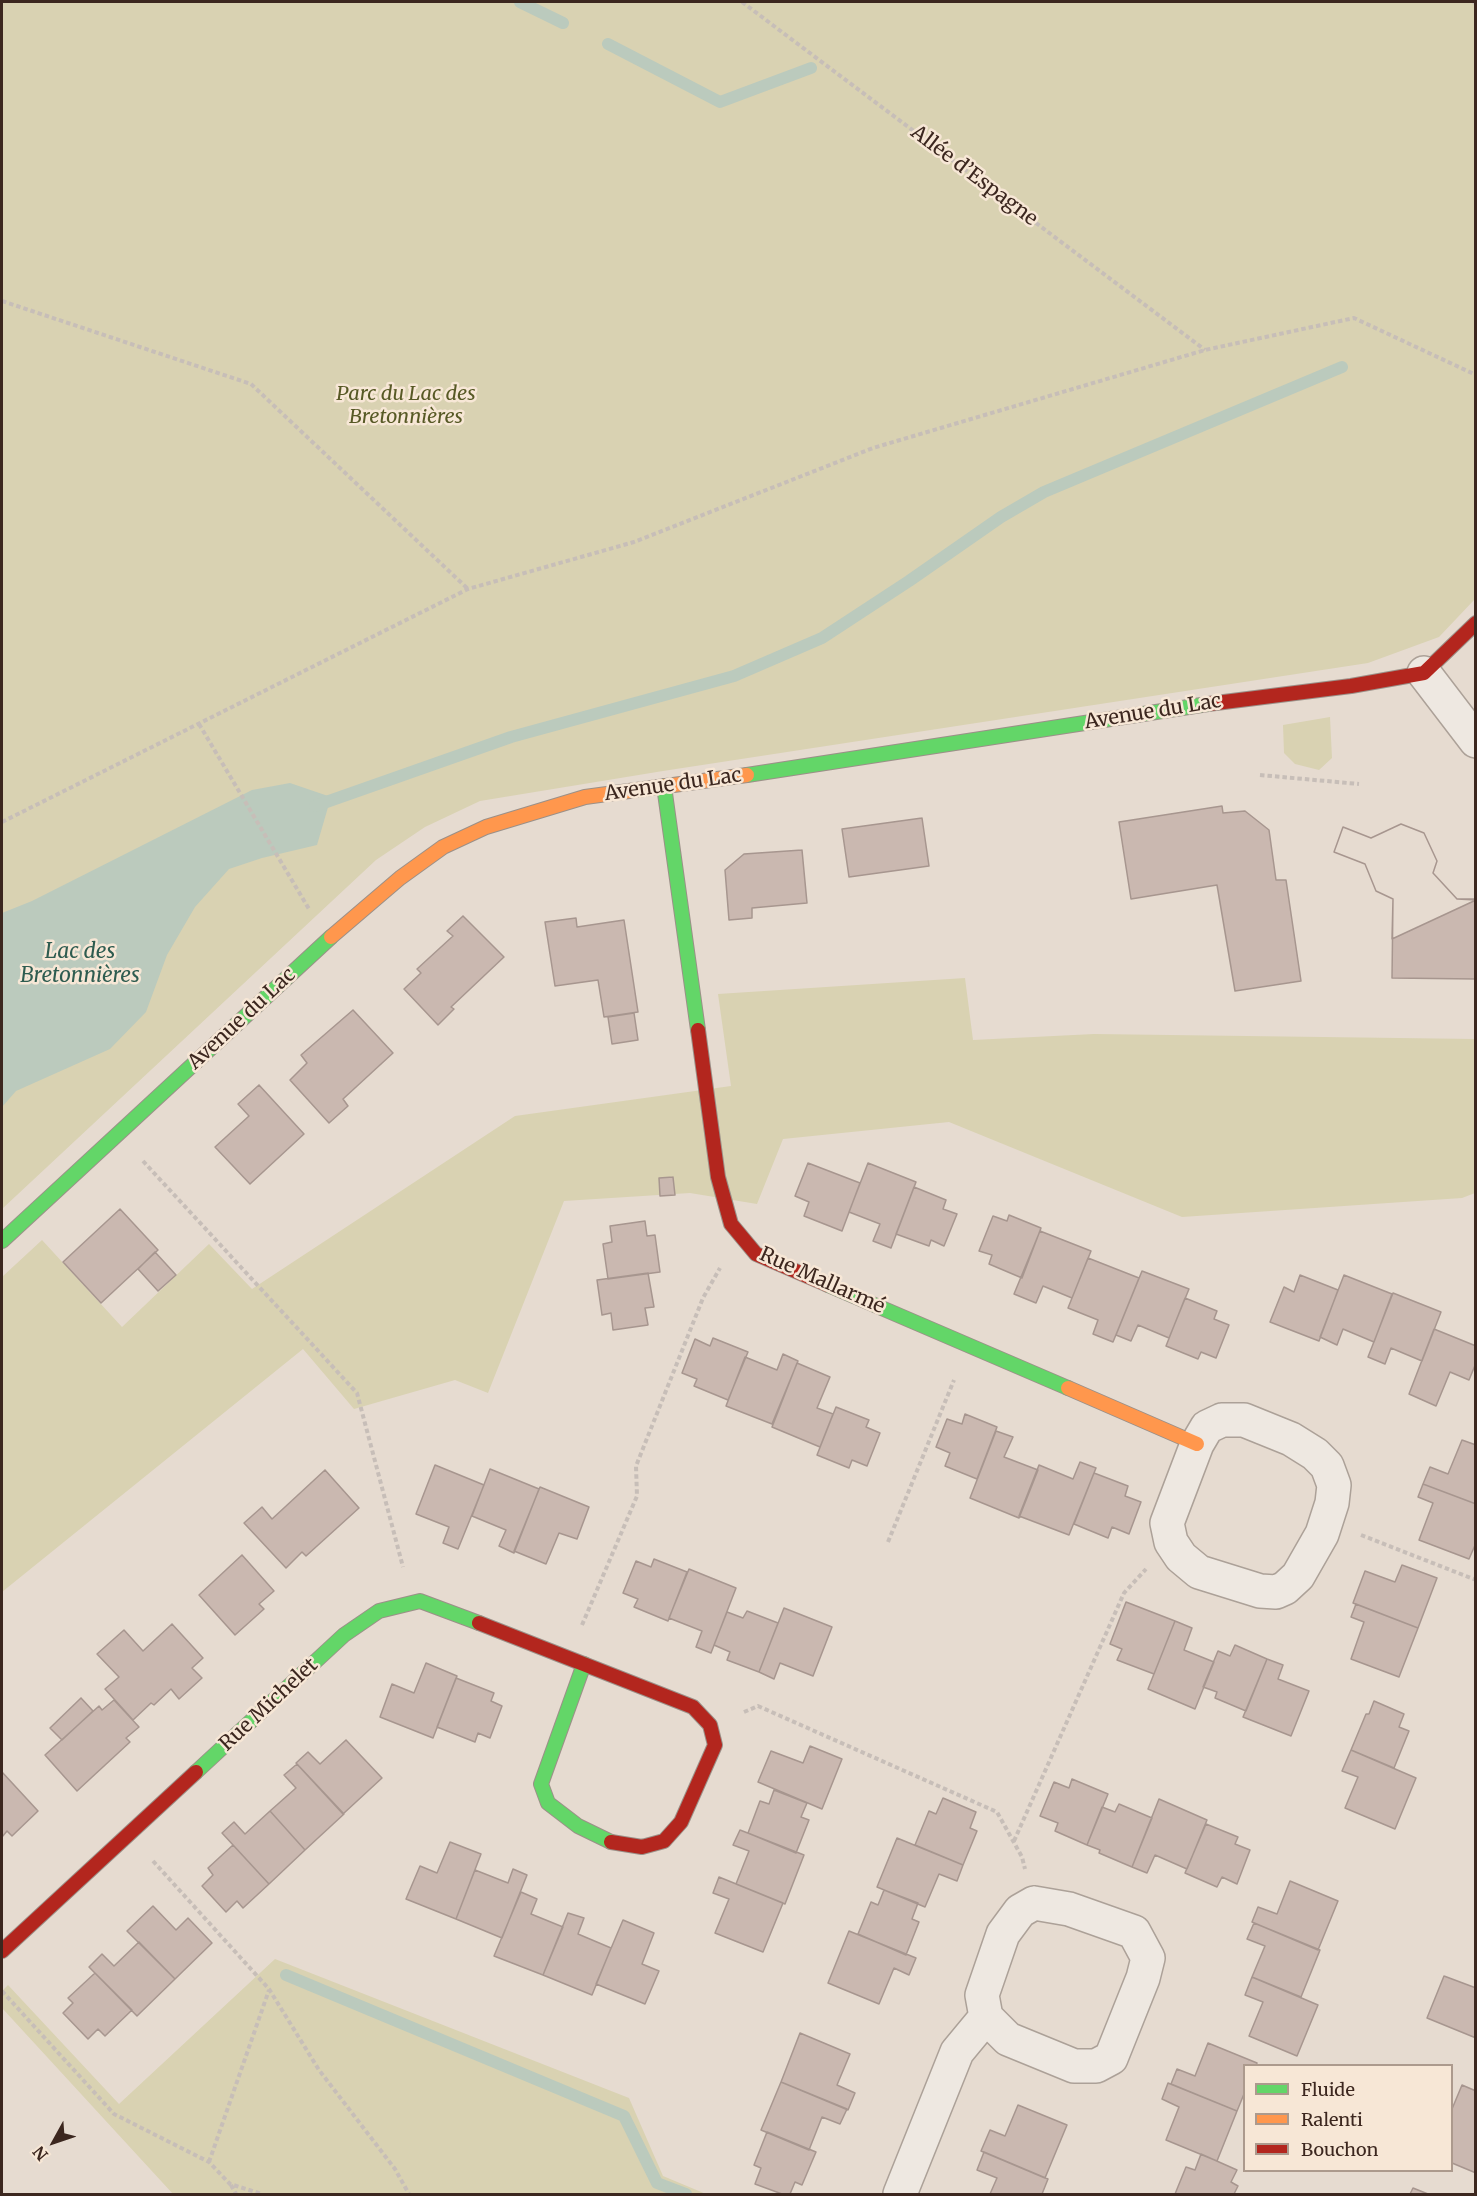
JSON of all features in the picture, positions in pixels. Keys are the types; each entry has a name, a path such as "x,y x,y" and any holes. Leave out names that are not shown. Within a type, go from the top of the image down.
{"street":[{"path":"1476,623 1424,673 1476,741"},
{"name":"Avenue du Lac","path":"2,1241 334,935 400,878 443,847 486,827 585,797 1269,695 1351,686 1424,673"},
{"name":"Rue Mallarmé","path":"664,786 718,1177 731,1224 743,1239 756,1254 1197,1444"},
{"path":"1222,1420 1244,1420 1291,1439 1315,1454 1327,1466 1334,1485 1332,1503 1322,1534 1298,1576 1285,1588 1276,1592 1260,1591 1199,1572 1181,1557 1171,1542 1167,1523 1197,1444 1207,1427 1222,1420"},
{"path":"420,1601 567,1657 693,1707 710,1725 715,1745 681,1822 664,1841 642,1847 616,1844 578,1826 548,1803 541,1784 584,1664"},
{"name":"Rue Michelet","path":"2,1951 344,1635 380,1611 420,1601"},
{"path":"1034,1903 1069,1909 1134,1932 1148,1958 1143,1978 1111,2058 1096,2066 1074,2066 1008,2039 986,2018 982,1995 1004,1934 1020,1911 1034,1903"},
{"path":"900,2194 957,2052 986,2018"}],"path":[{"name":"Allée d’Espagne","path":"742,2 1205,350"},
{"path":"2,301 250,384 468,590"},
{"path":"2,822 468,590 634,542 873,448 1205,350 1354,318 1476,375"},
{"path":"199,724 310,910 334,935"},
{"path":"1260,776 1359,784"},
{"path":"118,1134 357,1393 403,1566 420,1601"},
{"path":"567,1657 637,1496 636,1466 703,1298 721,1266 743,1239"},
{"path":"888,1542 955,1379"},
{"path":"1326,1522 1476,1580"},
{"path":"1014,1842 1124,1593 1171,1542"},
{"path":"710,1725 758,1706 997,1812 1022,1857 1034,1903"},
{"path":"129,1834 269,1989 319,2070 395,2169 410,2194"},
{"path":"209,2162 269,1989"},
{"path":"2,1991 114,2114 209,2162 230,2184 236,2194"},
{"path":"230,2184 262,2194"}],"green space":[{"name":"Parc du Lac des Bretonnières","path":"2,2 1475,2 1475,599 1439,637 1368,663 480,801 425,827 376,860 2,1209"},
{"path":"1330,717 1332,758 1319,770 1295,764 1284,753 1283,725"},
{"path":"965,978 973,1040 1094,1034 1475,1039 1475,1193 1462,1198 1182,1217 949,1122 783,1139 757,1204 690,1193 564,1201 488,1393 455,1380 354,1409 303,1349 2,1592 2,1277 42,1240 122,1327 209,1244 252,1289 515,1116 731,1086 718,994"},
{"path":"275,1959 629,2098 663,2176 706,2194 173,2194 2,2008 2,1991 8,1985 119,2104"}],"water":[{"name":"Lac des Bretonnières","path":"290,783 331,797 317,845 262,858 229,869 195,907 167,955 146,1012 110,1049 16,1091 2,1107 2,913 32,901 252,790"}],"building":[{"path":"1222,806 1223,813 1245,811 1269,830 1276,880 1286,880 1301,981 1235,991 1217,885 1131,899 1119,822"},
{"path":"922,818 929,866 849,877 842,829"},
{"path":"1401,824 1424,833 1437,861 1433,873 1457,899 1476,899 1476,979 1392,978 1393,899 1376,891 1365,864 1334,852 1343,827 1371,838"},
{"path":"1401,824 1424,833 1437,861 1433,873 1457,899 1476,900 1392,939 1393,899 1376,891 1365,864 1334,852 1343,827 1371,838"},
{"path":"802,850 807,903 752,908 752,918 729,920 725,870 744,854"},
{"path":"463,916 504,957 451,1007 454,1009 438,1025 404,989 421,973 417,969 453,936 447,931"},
{"path":"576,918 577,927 624,920 638,1012 604,1017 598,980 555,986 545,922"},
{"path":"353,1010 393,1053 343,1099 348,1106 329,1123 290,1080 307,1063 301,1055"},
{"path":"634,1013 638,1040 612,1044 608,1017"},
{"path":"259,1085 304,1134 250,1184 215,1147 249,1116 238,1104"},
{"path":"808,1163 860,1183 842,1231 804,1216 809,1202 795,1196"},
{"path":"868,1163 916,1182 891,1248 873,1241 880,1224 849,1212"},
{"path":"673,1177 675,1195 660,1196 659,1178"},
{"path":"914,1187 946,1200 943,1209 957,1214 944,1246 931,1240 929,1246 896,1234"},
{"path":"120,1209 158,1250 101,1303 63,1262"},
{"path":"1009,1215 1041,1228 1022,1278 989,1264 992,1255 979,1251 993,1216 1007,1221"},
{"path":"645,1221 647,1236 655,1235 660,1272 608,1279 603,1244 612,1242 610,1226"},
{"path":"1040,1231 1091,1251 1072,1298 1043,1286 1036,1303 1014,1294"},
{"path":"155,1252 176,1275 158,1291 138,1269"},
{"path":"1088,1258 1139,1278 1113,1342 1093,1334 1098,1320 1068,1308"},
{"path":"1142,1271 1189,1289 1169,1338 1138,1325 1131,1341 1116,1335"},
{"path":"648,1273 654,1307 645,1308 648,1325 613,1330 611,1313 602,1315 597,1280"},
{"path":"1300,1275 1338,1290 1319,1341 1270,1322 1284,1287 1294,1292"},
{"path":"1344,1275 1392,1294 1374,1342 1343,1329 1337,1345 1320,1337"},
{"path":"1393,1293 1441,1312 1422,1361 1391,1348 1385,1364 1368,1357"},
{"path":"1185,1298 1217,1311 1214,1319 1229,1325 1216,1358 1201,1352 1198,1359 1166,1346"},
{"path":"1434,1329 1476,1346 1476,1363 1469,1380 1450,1372 1436,1406 1409,1394"},
{"path":"713,1338 748,1352 728,1400 694,1386 697,1379 682,1373 695,1339 710,1346"},
{"path":"783,1354 798,1361 772,1424 726,1406 745,1357 777,1370"},
{"path":"797,1363 830,1377 817,1408 833,1414 820,1447 772,1427"},
{"path":"836,1407 869,1420 866,1427 880,1433 867,1466 852,1460 849,1468 817,1455"},
{"path":"965,1414 997,1427 977,1479 945,1466 950,1453 936,1447 947,1419 962,1424"},
{"path":"996,1431 1013,1437 1004,1457 1038,1470 1019,1518 970,1498"},
{"path":"1462,1440 1476,1445 1476,1504 1423,1484 1430,1467 1448,1474"},
{"path":"1080,1462 1096,1468 1069,1535 1019,1516 1039,1465 1073,1479"},
{"path":"435,1465 484,1485 458,1549 443,1543 449,1527 416,1514"},
{"path":"490,1469 539,1489 514,1553 499,1546 506,1530 472,1516"},
{"path":"325,1470 359,1508 306,1556 302,1552 286,1568 244,1523 262,1507 272,1519"},
{"path":"1094,1473 1128,1486 1125,1496 1141,1502 1129,1534 1112,1527 1108,1538 1074,1524"},
{"path":"1423,1484 1476,1504 1476,1543 1469,1559 1419,1540 1433,1503 1418,1497"},
{"path":"540,1487 589,1507 577,1539 559,1533 546,1564 514,1551"},
{"path":"242,1555 274,1591 259,1604 264,1609 235,1635 199,1595"},
{"path":"654,1559 687,1572 668,1621 634,1607 638,1599 623,1593 636,1561 651,1567"},
{"path":"1402,1565 1437,1578 1418,1628 1353,1603 1365,1571 1395,1582"},
{"path":"689,1569 736,1588 711,1653 696,1647 702,1631 669,1618"},
{"path":"1126,1602 1175,1621 1154,1674 1117,1660 1122,1649 1110,1644"},
{"path":"1356,1604 1418,1628 1399,1677 1351,1659 1364,1622 1351,1617"},
{"path":"784,1608 832,1627 813,1676 780,1663 774,1679 759,1672"},
{"path":"747,1611 778,1623 759,1672 727,1660 730,1652 714,1645 727,1612 743,1618"},
{"path":"1175,1621 1192,1628 1184,1650 1214,1662 1195,1709 1148,1689"},
{"path":"172,1624 203,1658 192,1668 202,1678 179,1699 171,1689 133,1720 105,1689 119,1677 97,1654 124,1630 143,1651"},
{"path":"1235,1645 1267,1659 1246,1711 1215,1698 1217,1692 1203,1687 1218,1651 1230,1656"},
{"path":"1267,1659 1283,1665 1278,1679 1309,1691 1291,1736 1243,1717"},
{"path":"426,1663 457,1676 433,1738 380,1717 392,1684 414,1693"},
{"path":"456,1678 494,1693 491,1701 502,1706 490,1738 478,1733 475,1742 437,1727"},
{"path":"81,1698 93,1711 62,1740 50,1728"},
{"path":"114,1700 139,1727 126,1738 130,1742 77,1791 45,1755 99,1706 102,1710"},
{"path":"1374,1701 1404,1714 1399,1727 1409,1731 1394,1768 1351,1750"},
{"path":"346,1740 382,1778 343,1814 296,1763 308,1752 320,1764"},
{"path":"810,1746 842,1759 822,1809 758,1782 771,1751 803,1763"},
{"path":"1351,1750 1416,1778 1395,1829 1345,1808 1358,1777 1342,1771"},
{"path":"297,1764 344,1814 305,1850 270,1811 296,1788 284,1775"},
{"path":"2,1772 38,1811 12,1836 7,1831 2,1837"},
{"path":"1072,1779 1108,1794 1087,1845 1055,1831 1058,1823 1040,1816 1054,1782 1069,1788"},
{"path":"774,1790 807,1803 801,1817 809,1820 796,1853 748,1833 760,1801 769,1804"},
{"path":"943,1798 976,1812 970,1828 977,1831 963,1865 915,1845 929,1811 936,1814"},
{"path":"1159,1799 1207,1820 1187,1869 1155,1855 1147,1873 1132,1867"},
{"path":"1119,1804 1152,1818 1132,1867 1099,1853 1100,1850 1087,1845 1102,1807 1115,1812"},
{"path":"270,1811 305,1850 269,1884 222,1833 234,1822 245,1834"},
{"path":"1206,1824 1238,1837 1235,1844 1250,1850 1237,1884 1222,1877 1217,1887 1185,1873"},
{"path":"740,1830 804,1855 785,1904 736,1884 749,1851 733,1845"},
{"path":"897,1838 963,1865 957,1881 939,1874 925,1907 877,1887"},
{"path":"450,1842 481,1854 456,1919 406,1899 420,1866 437,1873"},
{"path":"233,1845 269,1884 243,1908 237,1901 226,1912 202,1886 213,1875 208,1868"},
{"path":"513,1869 527,1875 502,1938 456,1919 475,1870 508,1883"},
{"path":"719,1877 783,1903 763,1952 715,1933 729,1899 713,1893"},
{"path":"1290,1881 1338,1901 1318,1950 1252,1922 1258,1907 1277,1914"},
{"path":"884,1890 918,1903 912,1919 919,1922 906,1955 858,1934 871,1902 878,1905"},
{"path":"521,1892 537,1899 531,1914 563,1927 543,1975 494,1956"},
{"path":"153,1906 176,1930 188,1918 212,1943 175,1979 127,1931"},
{"path":"568,1913 584,1918 578,1934 611,1948 592,1995 543,1975"},
{"path":"623,1920 654,1933 642,1964 659,1971 645,2004 596,1984"},
{"path":"1254,1923 1320,1950 1301,1997 1252,1977 1265,1946 1247,1939"},
{"path":"849,1931 916,1958 909,1975 894,1968 879,2004 828,1983"},
{"path":"139,1942 175,1979 137,2016 89,1967 102,1954 114,1966"},
{"path":"95,1973 132,2010 105,2036 98,2029 88,2039 63,2013 73,2003 68,1998"},
{"path":"1444,1976 1476,1988 1476,2038 1427,2018"},
{"path":"1252,1977 1318,2005 1297,2056 1249,2036 1263,2002 1245,1995"},
{"path":"800,2033 850,2054 837,2085 855,2093 848,2110 781,2082"},
{"path":"1208,2043 1257,2063 1243,2064 1243,2096 1237,2111 1171,2084 1177,2069 1195,2076"},
{"path":"781,2082 847,2109 840,2124 822,2117 809,2150 761,2130"},
{"path":"1168,2083 1237,2111 1217,2161 1166,2140 1179,2107 1162,2099"},
{"path":"1462,2085 1476,2091 1476,2173 1453,2163 1453,2107"},
{"path":"1018,2105 1067,2125 1045,2178 981,2151 990,2130 1005,2136"},
{"path":"767,2132 816,2152 802,2185 795,2182 790,2194 782,2194 755,2184 761,2168 754,2165"},
{"path":"984,2152 1048,2179 1042,2194 990,2194 997,2178 977,2170"},
{"path":"1201,2154 1237,2170 1231,2182 1238,2186 1234,2194 1175,2194 1186,2167 1195,2170"},
{"path":"1413,2188 1428,2194 1410,2194"}],"waterway":[{"path":"520,2 563,23"},
{"path":"608,44 720,102 811,68"},
{"path":"315,806 511,737 734,676 822,638 1001,517 1044,492 1342,367"},
{"path":"286,1975 624,2116 657,2183 686,2194"}],"traffic: fast":[{"path":"747,775 1208,704"},
{"path":"664,786 698,1030"},
{"path":"2,1241 331,937"},
{"path":"828,1285 1068,1388"},
{"path":"196,1772 344,1635 379,1611 420,1601 479,1623"},
{"path":"584,1664 541,1784 548,1803 578,1826 611,1842"}],"traffic: slow":[{"path":"331,937 400,878 443,847 486,827 585,797 747,775"},
{"path":"1068,1388 1197,1444"}],"traffic: jam":[{"path":"1208,704 1351,686 1424,673 1476,623"},
{"path":"698,1030 718,1177 731,1224 756,1254 828,1285"},
{"path":"479,1623 693,1707 710,1725 715,1745 681,1822 664,1841 642,1847 611,1842"},
{"path":"2,1951 196,1772"}]}
